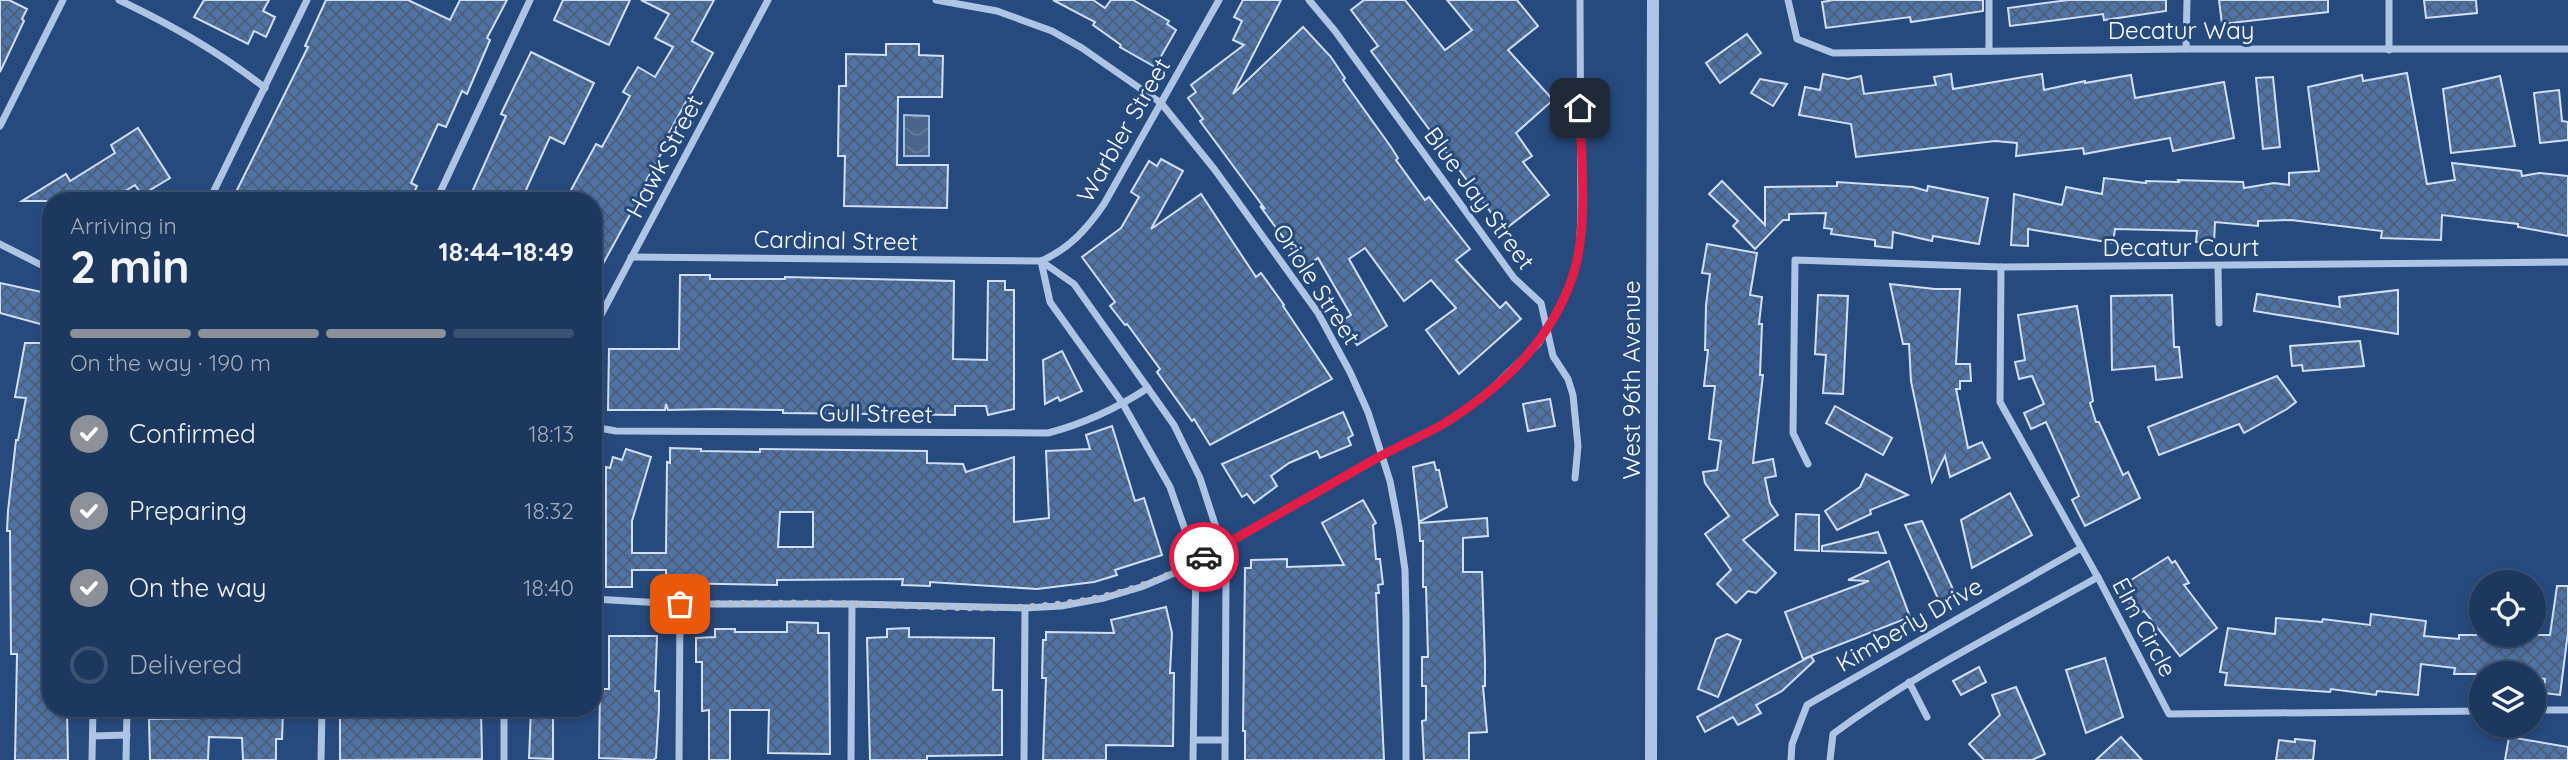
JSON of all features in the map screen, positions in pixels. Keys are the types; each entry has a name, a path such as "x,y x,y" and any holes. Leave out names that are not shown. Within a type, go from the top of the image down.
{"street":[{"path":"0,126 63,0"},
{"path":"119,0 166,24 244,71 265,88"},
{"path":"213,192 307,0"},
{"path":"440,192 530,0"},
{"name":"Hawk Street","path":"602,313 768,0"},
{"name":"Oriole Street","path":"936,0 997,11 1052,31 1092,54 1161,103 1215,170 1318,313 1335,341 1368,412 1390,481 1405,570 1406,760"},
{"name":"Warbler Street","path":"1041,261 1072,244 1089,227 1219,0"},
{"name":"Blue Jay Street","path":"1309,0 1335,31 1514,278 1541,303 1553,356 1568,379 1573,395 1578,446 1575,478"},
{"path":"602,600 680,604 1025,608 1061,606 1104,598 1141,587 1196,561 1382,455 1444,424 1482,398 1512,371 1548,330 1573,277 1579,253 1581,216 1580,0"},
{"name":"West 96th Avenue","path":"1651,760 1653,0"},
{"name":"Decatur Way","path":"1788,0 1797,39 1833,53 2186,48 2568,49"},
{"path":"1989,0 1989,51"},
{"path":"2186,48 2187,0"},
{"path":"2389,0 2389,50"},
{"path":"0,244 42,265"},
{"name":"Cardinal Street","path":"631,257 1041,261"},
{"name":"Decatur Court","path":"1808,464 1793,433 1795,260 2001,267 2568,262"},
{"path":"1041,261 1074,284 1174,425 1200,478 1222,546 1226,576 1225,760"},
{"path":"1041,261 1050,302 1123,404 1170,487 1196,561 1194,760"},
{"path":"2218,266 2219,323"},
{"name":"Elm Circle","path":"2001,267 2000,402 2098,577 2169,714 2469,711"},
{"name":"Gull Street","path":"602,428 617,430 1026,434 1065,429 1123,404 1148,388"},
{"name":"Kimberly Drive","path":"1791,760 1792,744 1807,705 2081,548"},
{"name":"Kimberly Drive","path":"1830,760 1833,734 1909,682 2098,577"},
{"path":"679,760 680,604"},
{"path":"851,760 852,604"},
{"path":"1024,760 1025,608"},
{"path":"1909,682 1927,716"},
{"path":"2546,710 2568,710"},
{"path":"92,760 93,717"},
{"path":"126,760 127,717"},
{"path":"321,760 322,717"},
{"path":"504,717 504,760"},
{"path":"93,736 127,735"},
{"path":"1194,740 1226,740"}],"water":[{"path":"904,115 929,116 929,156 904,156"}],"building":[{"path":"0,0 9,0 27,9 0,72"},
{"path":"204,0 269,0 263,11 275,17 266,37 254,31 248,44 194,17"},
{"path":"326,0 408,0 450,20 460,0 507,0 487,38 490,40 467,94 462,91 446,127 438,124 411,183 417,186 414,192 236,192 308,47 305,46"},
{"path":"563,0 630,0 609,45 554,20"},
{"path":"641,0 714,0 692,41 713,53 602,266 602,192 570,192 596,144 602,147 630,96 623,92 638,67 655,77 673,47 655,38 669,14"},
{"path":"1053,0 1093,0 1105,8 1111,0 1133,0 1169,21 1167,24 1176,30 1155,67 1120,47 1121,45 1093,25 1095,22"},
{"path":"1243,0 1281,0 1233,94 1303,27 1331,57 1345,78 1343,80 1425,200 1429,197 1470,249 1456,260 1500,308 1506,302 1521,319 1459,374 1426,330 1456,308 1431,280 1404,301 1365,248 1349,259 1387,326 1357,345 1342,321 1351,315 1318,258 1305,267 1200,121 1203,119 1188,98 1196,92 1191,85 1244,45 1233,40 1242,21 1234,17"},
{"path":"1364,0 1405,0 1445,50 1472,30 1447,0 1517,0 1538,26 1508,50 1553,100 1516,133 1532,156 1523,162 1549,195 1504,230 1371,51 1378,46 1351,10"},
{"path":"1983,0 1983,11 1911,22 1910,17 1826,28 1822,2"},
{"path":"2068,0 2166,0 2166,11 2104,20 2103,14 2010,26 2008,8"},
{"path":"2219,0 2328,0 2328,12 2222,24"},
{"path":"2424,0 2476,0 2477,13 2426,18"},
{"path":"1747,34 1761,53 1720,83 1706,63"},
{"path":"886,44 919,44 919,55 943,56 942,97 898,97 897,165 948,165 947,208 844,206 845,156 838,156 839,86 846,86 846,54 886,55"},
{"path":"531,52 594,83 564,144 550,137 525,192 472,192 506,116 501,114"},
{"path":"2407,73 2427,184 2455,180 2452,163 2521,171 2522,176 2539,173 2568,176 2568,236 2518,227 2518,224 2442,215 2441,240 2381,238 2382,231 2291,220 2258,221 2258,226 2215,222 2214,243 2196,242 2197,231 2115,229 2113,243 2028,229 2028,246 2011,245 2014,194 2062,205 2066,187 2102,194 2104,178 2146,183 2179,182 2178,180 2243,182 2244,188 2274,183 2289,185 2289,173 2319,171 2308,87 2362,75 2363,81"},
{"path":"1823,74 1848,79 1861,76 1864,94 1936,85 1934,77 1951,74 1953,89 2042,74 2044,90 2131,75 2135,98 2224,82 2234,138 2173,151 2170,138 2084,154 2083,148 2016,156 2017,143 1995,141 1856,157 1851,124 1799,115 1805,87 1820,90"},
{"path":"2500,76 2515,146 2451,153 2443,89"},
{"path":"2273,77 2280,147 2263,149 2256,78"},
{"path":"1760,79 1787,84 1773,106 1751,93"},
{"path":"2559,90 2562,121 2568,122 2568,140 2540,143 2534,93"},
{"path":"138,128 170,178 147,192 140,192 135,185 124,192 42,192 42,201 22,201 66,174 70,181 115,153 111,145"},
{"path":"1161,159 1183,171 1151,229 1201,194 1256,277 1261,273 1284,305 1332,379 1210,445 1194,419 1192,421 1157,372 1160,369 1127,324 1125,325 1110,306 1115,302 1082,257 1121,228 1139,197 1131,192 1149,161 1157,166"},
{"path":"1722,181 1765,225 1765,187 1837,186 1837,182 1913,187 1927,191 1928,186 1988,198 1979,244 1933,236 1932,241 1893,232 1892,248 1875,246 1875,240 1831,234 1832,229 1824,228 1826,213 1789,214 1789,220 1783,220 1755,249 1733,226 1738,221 1709,194"},
{"path":"1707,244 1757,253 1750,295 1762,297 1759,324 1762,324 1760,375 1763,375 1753,463 1773,459 1776,476 1765,478 1770,503 1778,515 1743,540 1776,573 1756,593 1748,591 1736,603 1717,584 1731,570 1705,534 1729,516 1705,483 1703,472 1717,470 1721,441 1709,439 1715,386 1704,386 1708,350 1705,350 1706,305 1710,274 1702,273"},
{"path":"680,275 710,275 710,279 785,277 954,281 953,359 987,360 988,281 1005,281 1005,290 1014,290 1014,409 988,415 986,406 955,406 955,415 668,410 666,404 665,410 608,410 609,349 679,349"},
{"path":"0,283 42,292 42,325 0,313"},
{"path":"1890,284 1960,289 1956,364 1970,364 1971,381 1960,381 1960,389 1956,389 1968,448 1982,442 1990,458 1950,477 1945,456 1932,482 1911,381 1909,344 1903,344"},
{"path":"2398,290 2398,334 2254,311 2257,294 2340,307 2339,297"},
{"path":"1818,295 1848,296 1843,394 1823,393 1826,355 1815,354"},
{"path":"2172,295 2174,347 2179,347 2182,377 2156,380 2155,366 2112,370 2111,296"},
{"path":"2077,306 2093,401 2090,403 2096,422 2099,422 2123,475 2128,472 2140,498 2085,526 2072,500 2079,496 2046,422 2031,429 2024,413 2044,404 2032,376 2019,379 2015,362 2025,360 2018,315"},
{"path":"2360,341 2364,366 2303,371 2302,365 2292,366 2290,346"},
{"path":"25,343 42,343 42,717 67,717 68,760 15,760 17,654 11,654 10,531 7,531 16,440 26,398 15,397"},
{"path":"1062,351 1082,391 1060,401 1058,397 1045,404 1043,360"},
{"path":"2277,376 2296,402 2287,409 2244,433 2239,424 2159,455 2148,427"},
{"path":"1550,399 1555,426 1528,431 1523,404"},
{"path":"1835,406 1892,438 1883,455 1826,423"},
{"path":"1343,412 1353,435 1348,438 1351,445 1320,458 1317,451 1289,463 1271,476 1277,486 1254,503 1247,494 1242,497 1222,464"},
{"path":"1112,426 1135,501 1144,498 1162,555 1115,570 1117,575 1094,582 1037,589 930,582 930,586 902,585 903,579 777,580 777,585 666,583 666,570 632,570 632,587 606,587 606,467 610,468 613,457 622,460 626,449 651,457 632,521 632,553 666,553 667,462 670,463 670,448 760,452 760,449 927,451 927,463 963,464 966,472 1014,457 1014,522 1049,518 1046,451 1090,449 1086,435","holes":["780,512 813,512 813,547 778,547"]},
{"path":"1434,462 1436,470 1439,470 1447,507 1419,522 1413,467"},
{"path":"1866,474 1908,495 1870,510 1871,514 1837,530 1825,511 1860,487"},
{"path":"2010,493 2032,535 1972,568 1961,520"},
{"path":"1363,500 1376,523 1373,525 1376,559 1380,559 1383,584 1378,585 1379,593 1376,593 1384,760 1245,760 1245,568 1251,568 1251,560 1287,559 1287,567 1344,565 1322,523"},
{"path":"1796,514 1819,515 1819,551 1795,550"},
{"path":"1487,518 1488,536 1463,538 1463,572 1482,572 1485,662 1483,686 1487,732 1469,733 1469,760 1424,760 1422,721 1426,720 1426,686 1422,686 1422,657 1428,657 1423,541 1420,541 1419,523"},
{"path":"1922,521 1956,596 1940,603 1905,525"},
{"path":"1878,532 1886,553 1822,551 1822,546"},
{"path":"2168,557 2172,563 2175,561 2189,583 2184,585 2217,628 2180,656 2144,611 2137,615 2123,593 2126,591 2123,585"},
{"path":"1889,561 1910,617 1803,659 1785,612 1869,581 1848,580"},
{"path":"2557,586 2568,586 2568,632 2560,695 2546,693 2546,661 2469,661 2469,674 2454,674 2455,668 2421,664 2418,695 2377,691 2376,695 2331,689 2330,692 2225,685 2227,673 2220,672 2228,628 2275,634 2276,618 2322,622 2323,619 2370,625 2371,614 2426,621 2424,636 2459,639 2459,635 2469,635 2469,647 2546,647 2546,635 2550,635"},
{"path":"1166,607 1172,633 1170,673 1174,673 1173,746 1106,745 1106,760 1043,760 1046,678 1042,678 1043,640 1046,640 1046,632 1114,633 1111,620"},
{"path":"787,622 818,623 818,633 829,633 830,754 768,753 769,710 730,710 730,760 709,760 709,710 702,711 702,662 696,662 696,638 715,637 715,629 735,629 735,632 787,632"},
{"path":"909,628 909,637 994,638 993,690 1002,690 1002,755 927,756 927,760 870,760 867,638 887,637 887,629"},
{"path":"1727,634 1741,640 1718,697 1698,689 1716,639"},
{"path":"609,636 657,636 655,691 659,691 659,708 656,758 653,760 599,758 602,689 609,689"},
{"path":"1811,656 1814,661 1782,691 1756,705 1761,713 1738,725 1733,717 1705,732 1697,717"},
{"path":"2105,658 2123,717 2086,733 2066,670"},
{"path":"1979,667 1986,682 1961,695 1953,681"},
{"path":"2016,687 2045,754 2032,760 1984,760 1969,744 2000,715 1992,695"},
{"path":"283,717 282,739 276,739 276,760 243,760 242,738 209,737 208,760 150,760 149,719"},
{"path":"340,717 481,717 482,759 340,760"},
{"path":"531,717 553,717 553,759 529,758"},
{"path":"2121,737 2142,760 2096,760"},
{"path":"2509,738 2568,747 2568,760 2505,760"},
{"path":"2295,739 2315,741 2313,760 2276,760 2279,740 2295,742"}],"way so far":[{"path":"680,604 1025,608 1061,606 1104,598 1141,587 1204,557"}],"route":[{"path":"1204,557 1382,455 1444,424 1482,398 1538,344 1557,313 1573,277 1579,253 1580,108"}]}
